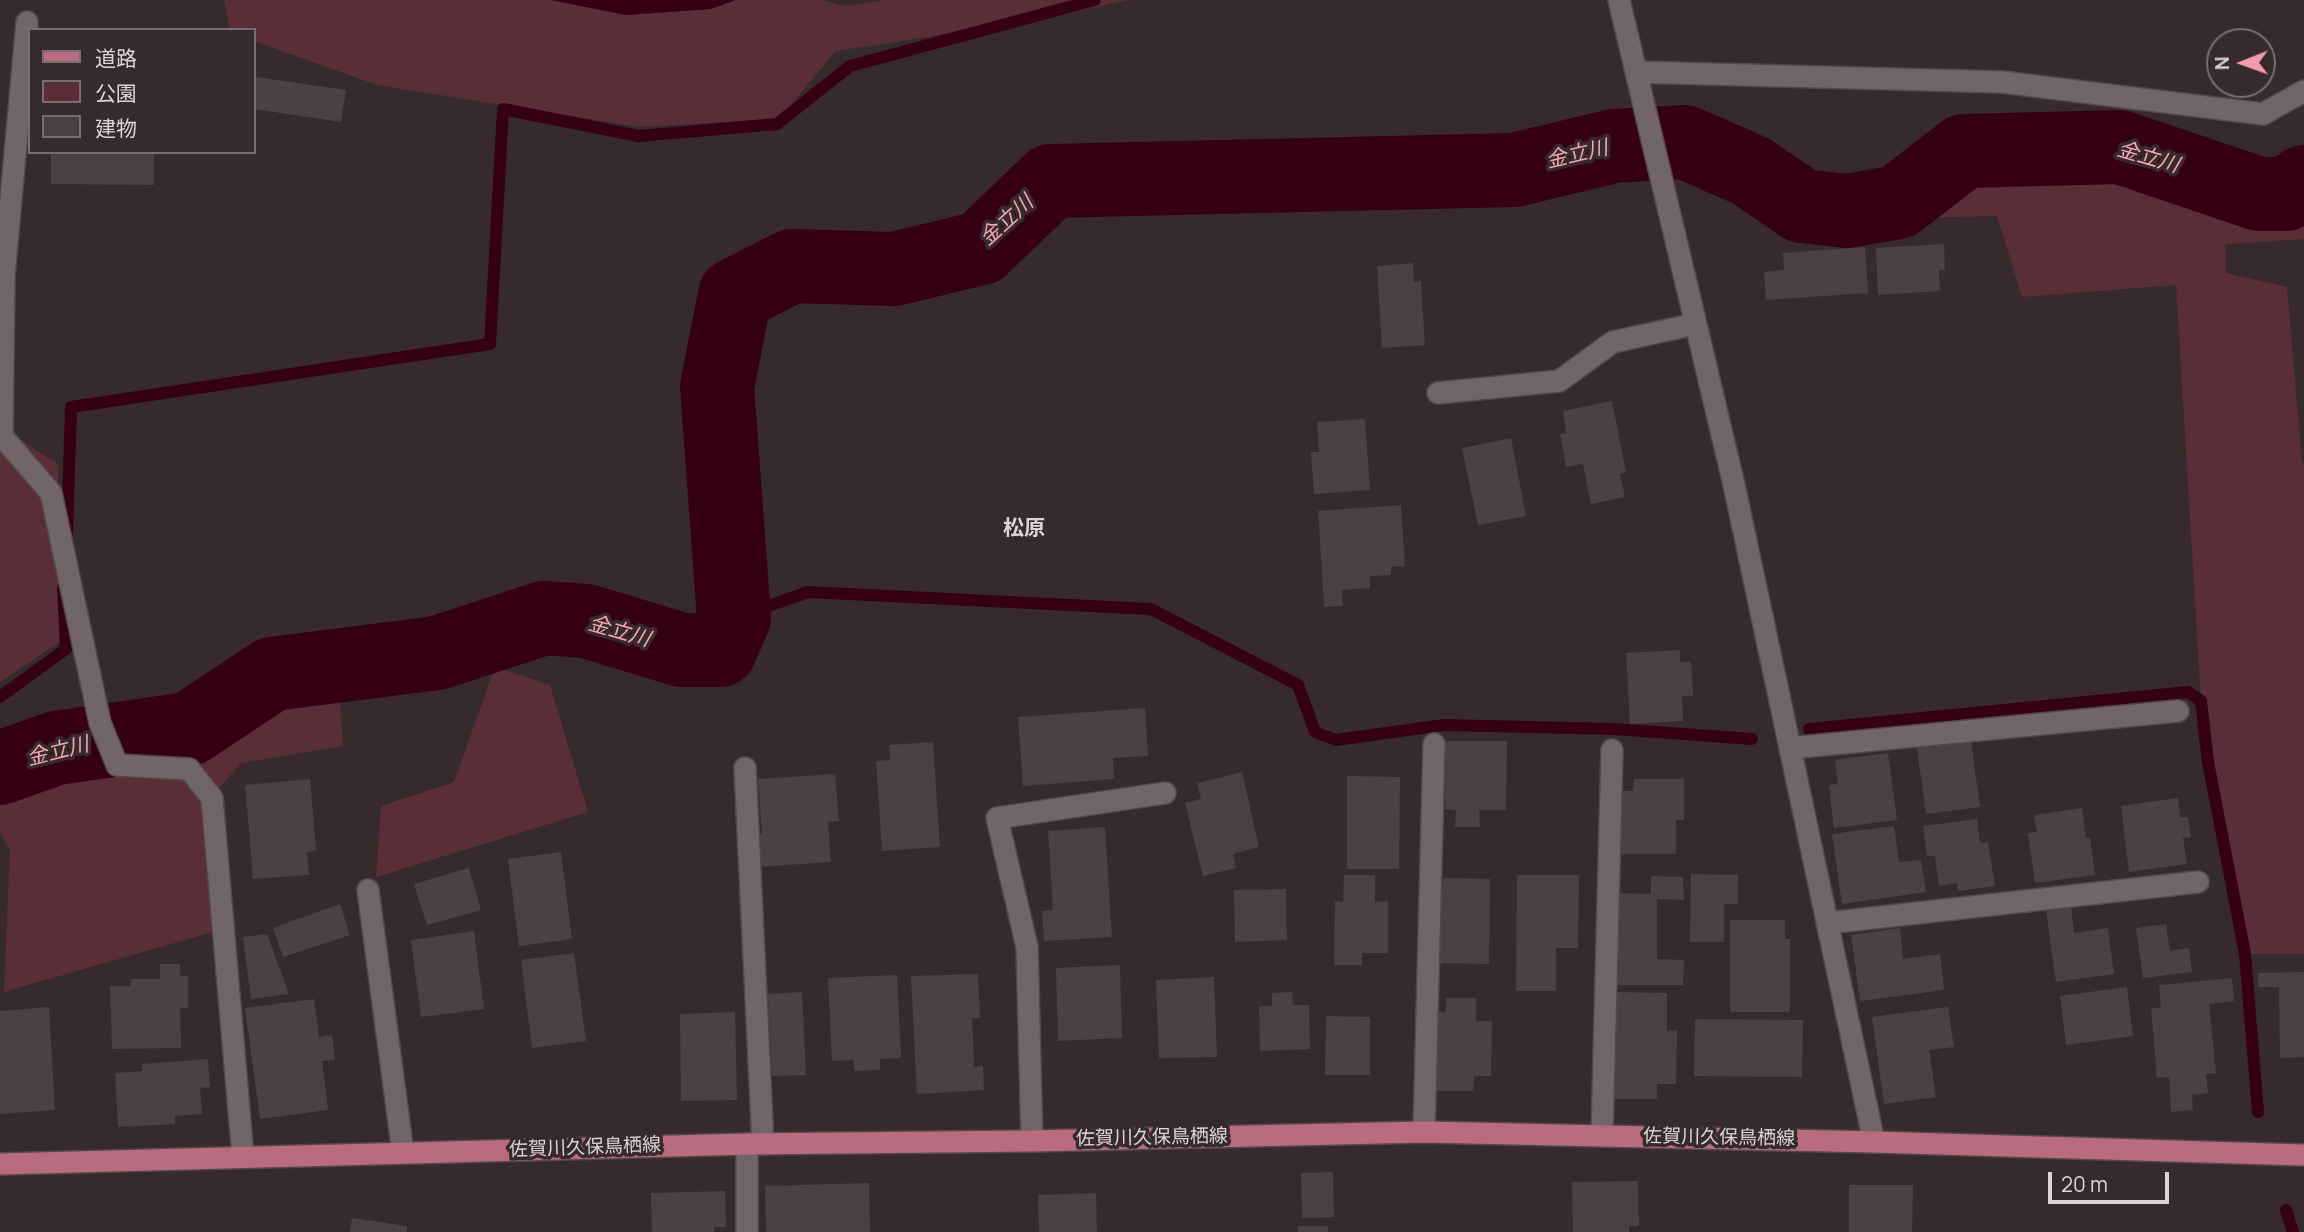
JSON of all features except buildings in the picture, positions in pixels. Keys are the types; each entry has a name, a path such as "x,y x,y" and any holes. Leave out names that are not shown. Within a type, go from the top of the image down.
{"main road":[{"name":"佐賀川久保鳥栖線","path":"0,1164 755,1144 1424,1132 2304,1155"}],"street":[{"path":"1619,0 1734,485 1874,1142"},
{"path":"27,22 4,275 2,436 51,493 100,723 117,765 189,769 212,798 243,1157"},
{"path":"1636,72 2002,82 2263,114 2304,91"},
{"path":"1438,393 1559,381 1614,342 1695,324"},
{"path":"1790,748 2178,711"},
{"path":"1424,1132 1434,744"},
{"path":"1602,1136 1612,750"},
{"path":"745,768 755,1144 747,1232"},
{"path":"1032,1141 1027,947 997,818 1165,793"},
{"path":"1827,923 2197,882"},
{"path":"369,890 403,1153"}],"green space":[{"path":"224,0 551,0 626,15 711,9 736,0 821,0 844,6 885,0 1127,0 1050,18 836,51 779,119 641,127 377,85 256,42 256,28 230,28"},
{"path":"1972,166 2124,170 2224,212 2288,216 2304,205 2304,239 2225,244 2226,273 2287,287 2304,463 2304,954 2245,954 2208,762 2201,701 2176,285 2022,297 1997,216 1915,218"},
{"path":"14,436 58,464 61,641 0,682 0,443"},
{"path":"495,667 550,685 588,812 376,877 381,806 454,782"},
{"path":"339,682 343,746 241,763 206,803 213,932 4,992 10,849 0,833 0,789 49,771 189,748 267,699"}],"shaded area":[{"path":"551,0 736,0 711,9 626,15"}],"waterway":[{"path":"67,533 71,407 490,344 503,109 639,136 777,124 850,66 1095,0"},
{"name":"金立川","path":"0,768 56,748 189,729 272,674 437,653 544,618 586,621 682,650 720,650 734,618 717,387 735,295 792,266 894,269 981,248 1051,181 1514,170 1614,146 1685,142 1751,171 1802,206 1847,211 1898,202 1964,151 2120,147 2259,194 2286,194 2304,182"},
{"path":"0,697 66,649 63,588"},
{"path":"734,618 808,592 1151,609 1298,685 1315,732 1336,740 1444,725 1614,729 1752,739"},
{"path":"1809,729 2188,692 2201,701 2208,762 2245,954 2258,1112"},
{"path":"2286,1210 2293,1232"}],"district":[{"name":"松原","path":"1024,529"}]}
